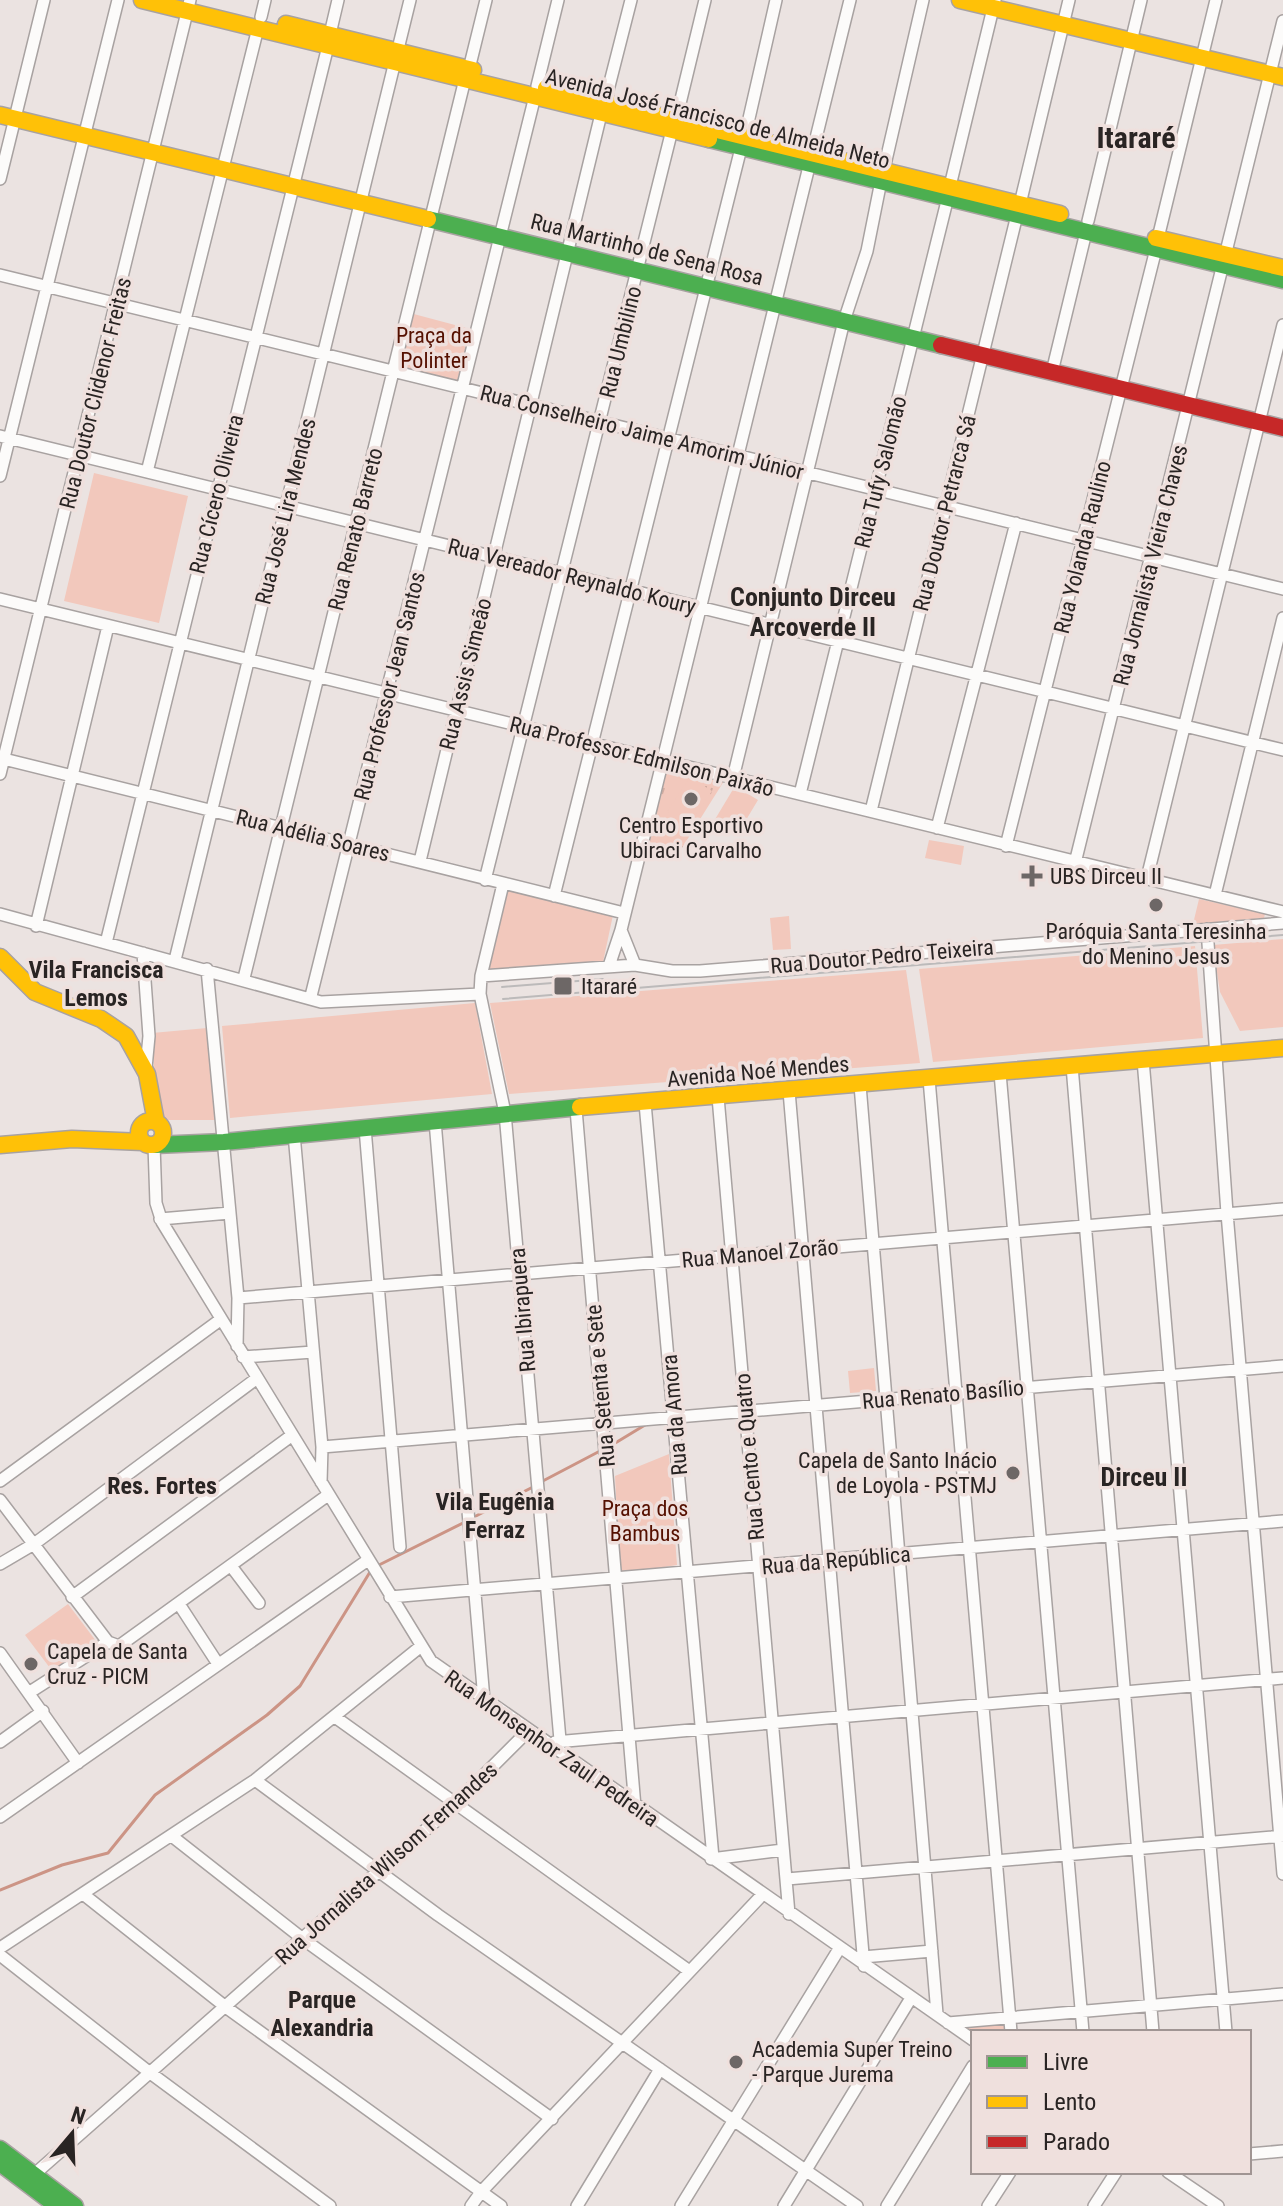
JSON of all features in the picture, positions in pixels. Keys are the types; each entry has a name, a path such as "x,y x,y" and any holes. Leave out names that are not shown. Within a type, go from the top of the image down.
{"main road":[{"name":"Avenida José Francisco de Almeida Neto","path":"142,0 189,3 1157,244 1225,260 1283,268"},
{"path":"960,0 994,4 1277,76"},
{"name":"Rua Martinho de Sena Rosa","path":"7,117 1283,428"},
{"name":"Avenida José Francisco de Almeida Neto","path":"1225,260 1283,280"},
{"path":"0,957 18,979 39,995 110,1021 143,1067 150,1135"},
{"name":"Avenida Noé Mendes","path":"0,1145 150,1135 228,1139 1283,1048"},
{"path":"0,2149 57,2206"},
{"path":"0,2163 75,2206"}],"street":[{"path":"0,179 7,117 44,0"},
{"path":"0,476 5,437 47,286 118,0"},
{"path":"147,472 265,0"},
{"name":"Rua Cícero Oliveira","path":"106,943 338,0"},
{"name":"Rua José Lira Mendes","path":"175,960 410,0"},
{"name":"Rua Renato Barreto","path":"244,978 486,0"},
{"name":"Rua Professor Jean Santos","path":"311,996 558,0"},
{"name":"Rua Assis Simeão","path":"420,861 631,0"},
{"name":"Rua Umbilino","path":"485,880 705,0"},
{"path":"554,896 776,0"},
{"path":"609,966 621,930 850,0"},
{"path":"733,778 844,321 867,251 923,0"},
{"name":"Rua Doutor Petrarca Sá","path":"871,811 1069,0"},
{"path":"1052,372 1141,0"},
{"name":"Rua Yolanda Raulino","path":"1006,846 1216,0"},
{"name":"Rua Doutor Clidenor Freitas","path":"0,774 189,3"},
{"name":"Rua Tufy Salomão","path":"800,794 994,4"},
{"name":"Rua Jornalista Vieira Chaves","path":"1075,863 1225,260 1277,76 1283,21"},
{"name":"Rua Conselheiro Jaime Amorim Júnior","path":"0,275 1283,589"},
{"path":"1147,878 1283,325"},
{"name":"Rua Vereador Reynaldo Koury","path":"5,437 1283,750"},
{"path":"937,828 1016,523"},
{"name":"Rua Professor Edmilson Paixão","path":"0,599 1283,912"},
{"path":"1215,895 1283,618"},
{"path":"36,926 108,626"},
{"name":"Rua Adélia Soares","path":"2,759 624,913"},
{"name":"Rua Ibirapuera","path":"503,884 481,976 480,994 505,1113 560,1740"},
{"path":"0,914 36,926 311,996 321,1002 480,994"},
{"path":"1283,922 1283,930"},
{"name":"Rua Doutor Pedro Teixeira","path":"481,976 635,965 672,971 700,971 1283,922"},
{"path":"1207,929 1252,1524 1283,1874"},
{"path":"621,930 635,965"},
{"path":"143,953 149,1036 143,1067"},
{"path":"207,969 228,1139 240,1351 313,1352"},
{"path":"1143,1060 1226,2030"},
{"path":"1072,1066 1153,2030"},
{"path":"1000,1073 1083,2030"},
{"path":"929,1079 1011,2030"},
{"path":"860,1085 937,2014"},
{"path":"789,1091 864,1962 932,1951"},
{"name":"Rua Cento e Quatro","path":"718,1097 789,1914"},
{"name":"Rua da Amora","path":"645,1103 712,1858"},
{"name":"Rua Setenta e Sete","path":"576,1109 635,1807"},
{"path":"435,1121 484,1700"},
{"path":"365,1128 400,1547"},
{"path":"294,1134 322,1447 321,1482"},
{"name":"Rua Monsenhor Zaul Pedreira","path":"150,1135 160,1219 420,1647 439,1669 971,2039"},
{"name":"Rua Manoel Zorão","path":"238,1298 1283,1209"},
{"path":"160,1219 230,1213"},
{"path":"0,1481 220,1320"},
{"name":"Rua Renato Basílio","path":"322,1447 1283,1366"},
{"path":"0,1564 34,1544 256,1379"},
{"path":"72,1597 291,1436"},
{"path":"30,1692 108,1642 126,1644 328,1495"},
{"path":"0,1500 108,1642"},
{"name":"Rua da República","path":"390,1597 1283,1521"},
{"path":"231,1566 259,1603"},
{"path":"0,1817 218,1664 371,1566"},
{"path":"179,1604 218,1664"},
{"path":"0,1948 173,1837 255,1780 420,1647"},
{"path":"0,1653 78,1763"},
{"path":"547,1745 560,1740 1283,1678"},
{"path":"0,1742 43,1711"},
{"path":"335,1717 688,1970"},
{"name":"Rua Jornalista Wilsom Fernandes","path":"30,2178 149,2072 227,2008 455,1804 528,1731"},
{"path":"255,1780 377,1871 857,2206"},
{"path":"787,1879 1281,1836"},
{"path":"173,1837 303,1939 552,2119"},
{"path":"712,1858 783,1850"},
{"path":"83,1894 227,2008 501,2206"},
{"path":"471,2206 688,1970 762,1895"},
{"path":"681,2206 839,1949"},
{"path":"0,1955 149,2072 330,2206"},
{"path":"948,2023 1283,1994"},
{"path":"784,2206 911,1998"},
{"path":"577,2206 660,2069"},
{"path":"887,2206 971,2069"},
{"path":"1251,2154 1283,2151"},
{"path":"988,2206 1009,2174"},
{"path":"1094,2206 1115,2174"},
{"path":"1170,2174 1201,2201 1218,2206"}],"green space":[{"name":"Praça da Polinter","path":"410,313 470,329 457,382 397,367"},
{"path":"94,473 188,496 159,623 64,601"},
{"path":"667,768 724,781 682,848 647,850"},
{"name":"Centro Esportivo Ubiraci Carvalho","path":"690,777 712,791 688,826 667,812"},
{"path":"735,786 758,800 737,835 714,821"},
{"path":"929,840 964,846 961,865 925,858"},
{"path":"508,889 613,915 603,962 488,971"},
{"path":"1199,899 1265,914 1264,918 1193,924"},
{"path":"789,916 791,949 773,950 770,918"},
{"path":"1283,939 1283,1027 1240,1031 1220,992 1213,945"},
{"path":"1195,946 1203,1038 933,1062 919,969"},
{"path":"906,970 920,1063 509,1094 490,1003"},
{"path":"475,1003 492,1094 230,1118 222,1026"},
{"path":"207,1028 216,1120 168,1120 157,1113 152,1033"},
{"path":"874,1368 876,1391 850,1393 848,1371"},
{"name":"Praça dos Bambus","path":"669,1454 677,1565 620,1574 615,1476"},
{"path":"68,1604 96,1641 53,1672 25,1635"},
{"path":"1009,2017 1011,2030 971,2030 971,2039 948,2023"}],"waterway":[{"path":"607,1448 645,1425"},
{"path":"539,1483 600,1451"},
{"path":"472,1518 533,1487"},
{"path":"375,1567 465,1522"},
{"path":"0,1890 62,1865 108,1853 155,1795 267,1715 300,1686 370,1572"}],"tram line":[{"path":"503,999 1283,935"},
{"path":"502,987 603,979"}],"traffic: fast":[{"path":"709,139 1283,280"},
{"path":"428,219 941,345"},
{"path":"155,1145 224,1142 580,1107"},
{"path":"0,2149 75,2206"},
{"path":"0,2163 57,2206"}],"traffic: slow":[{"path":"142,0 709,139"},
{"path":"960,0 1283,77"},
{"path":"286,24 473,70"},
{"path":"546,88 1060,214"},
{"path":"0,115 428,219"},
{"path":"1156,238 1283,268"},
{"path":"0,957 35,992 101,1019 126,1036 147,1074 156,1122"},
{"path":"580,1107 1283,1048"},
{"path":"151,1121 160,1124 163,1133 160,1142 151,1145 142,1142 139,1133 142,1124 151,1121"},
{"path":"0,1145 72,1139 143,1142"}],"traffic: jam":[{"path":"941,345 1283,428"}],"place":[{"name":"Centro Esportivo Ubiraci Carvalho","path":"691,799"},
{"name":"UBS Dirceu II","path":"1032,876"},
{"name":"Paróquia Santa Teresinha do Menino Jesus","path":"1156,905"},
{"name":"Itararé","path":"563,986"},
{"name":"Capela de Santo Inácio de Loyola - PSTMJ","path":"1013,1473"},
{"name":"Capela de Santa Cruz - PICM","path":"31,1664"},
{"name":"Academia Super Treino - Parque Jurema","path":"736,2062"}],"district":[{"name":"Itararé","path":"1136,138"},
{"name":"Conjunto Dirceu Arcoverde II","path":"813,612"},
{"name":"Vila Francisca Lemos","path":"96,984"},
{"name":"Dirceu II","path":"1144,1477"},
{"name":"Res. Fortes","path":"162,1486"},
{"name":"Vila Eugênia Ferraz","path":"495,1516"},
{"name":"Parque Alexandria","path":"322,2014"}]}
